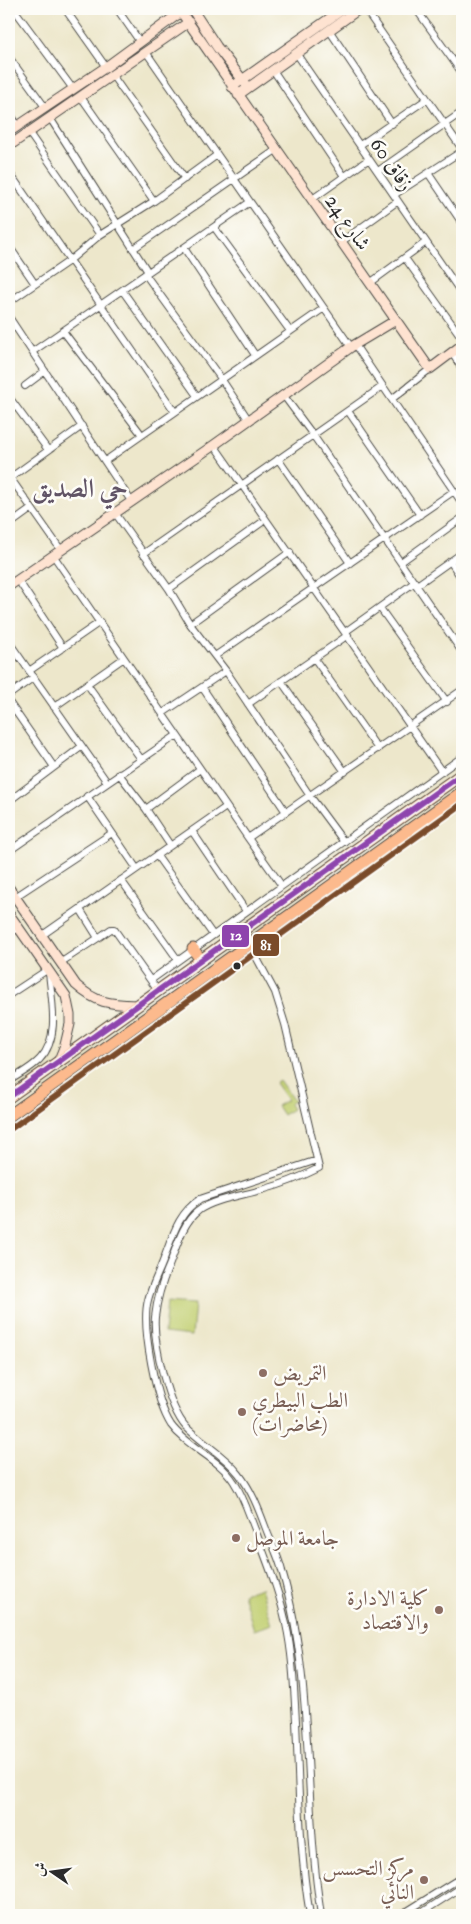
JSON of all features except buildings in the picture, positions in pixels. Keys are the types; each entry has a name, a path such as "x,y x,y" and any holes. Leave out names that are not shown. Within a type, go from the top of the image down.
{"highway":[{"path":"9,1097 35,1070 59,1060 462,774"},
{"path":"9,1116 55,1090 258,946 359,865 462,792"},
{"path":"352,853 359,865"},
{"path":"193,949 201,960"}],"street":[{"path":"14,9 74,89"},
{"path":"65,9 106,67"},
{"path":"118,9 140,42"},
{"path":"192,9 216,47 246,84"},
{"path":"238,95 246,84 343,9"},
{"path":"232,87 246,84 272,70 359,9"},
{"path":"340,242 428,173 462,150 365,9"},
{"path":"416,9 462,73"},
{"path":"9,132 106,67 167,22 180,10"},
{"name":"شارع 24","path":"180,10 430,369"},
{"path":"167,22 175,32"},
{"path":"9,146 189,22"},
{"path":"329,30 392,124"},
{"path":"146,52 324,308 383,386 458,492 462,503"},
{"name":"زقاق 60","path":"296,53 461,290"},
{"path":"9,57 45,108"},
{"path":"272,70 344,176"},
{"path":"112,75 185,179"},
{"path":"81,96 92,115 154,200"},
{"path":"360,146 428,99"},
{"path":"9,112 18,126"},
{"path":"378,171 462,112"},
{"path":"50,118 133,249 146,273 248,419"},
{"path":"29,133 100,235"},
{"path":"133,249 276,150"},
{"path":"9,302 69,261 100,235 218,155"},
{"path":"311,200 369,159"},
{"path":"9,172 175,412"},
{"path":"428,173 462,223"},
{"path":"32,352 102,306 146,273 250,202"},
{"path":"214,227 290,331"},
{"path":"370,283 426,242"},
{"path":"9,246 35,284"},
{"path":"184,248 255,355"},
{"path":"405,258 462,338"},
{"path":"122,290 197,396"},
{"path":"105,461 324,308"},
{"path":"9,317 132,501"},
{"path":"9,586 214,445 353,346 396,320"},
{"path":"63,331 142,435"},
{"path":"392,399 462,345"},
{"path":"452,353 462,369"},
{"path":"25,386 44,371"},
{"path":"143,554 383,386"},
{"path":"284,396 402,562 462,652"},
{"path":"12,401 48,450"},
{"path":"348,411 420,515"},
{"path":"82,426 9,477 124,658 282,886"},
{"path":"214,445 442,772"},
{"path":"278,459 350,563"},
{"path":"215,656 314,586 420,515 458,492"},
{"path":"9,525 31,509"},
{"path":"115,513 169,588 190,624 226,671 310,796 344,842"},
{"path":"402,562 462,518"},
{"path":"169,588 262,523"},
{"path":"190,624 290,552"},
{"path":"248,704 347,634 380,608 462,553"},
{"path":"450,562 462,579"},
{"path":"18,580 63,648"},
{"path":"380,608 448,702"},
{"path":"29,671 100,622"},
{"path":"9,642 107,782"},
{"path":"54,707 124,658"},
{"path":"314,658 378,749"},
{"path":"163,713 226,671"},
{"path":"9,695 34,677"},
{"path":"281,681 345,772"},
{"path":"88,684 141,759"},
{"path":"202,687 286,812"},
{"path":"248,838 448,702 462,690"},
{"path":"9,702 54,767"},
{"path":"9,851 177,735"},
{"path":"9,791 11,800 81,747"},
{"path":"151,980 462,757"},
{"path":"146,809 200,769"},
{"path":"119,774 146,809 170,845"},
{"path":"87,796 137,868"},
{"path":"318,1164 280,1008 258,946 462,804"},
{"path":"41,936 170,845 192,832 226,806"},
{"path":"192,832 246,911"},
{"path":"15,897 112,833"},
{"path":"157,856 213,936"},
{"path":"121,880 178,960"},
{"path":"9,888 76,985 96,1000 114,1005 136,1005"},
{"path":"80,909 98,938"},
{"path":"9,914 66,996 70,1015 68,1033 59,1060"},
{"path":"9,934 18,928"},
{"path":"60,963 114,928 158,991"},
{"path":"9,995 48,971"},
{"path":"9,1081 35,1070 45,1053 53,1020 48,971"},
{"path":"9,1130 55,1090"},
{"path":"310,1915 302,1844 294,1691 286,1625 271,1572 234,1481 220,1466 176,1430 166,1415 158,1392 150,1352 146,1328 146,1309 151,1289 178,1222 191,1204 200,1199 318,1164"},
{"path":"318,1164 288,1182 218,1202 198,1211 185,1228 160,1290 155,1324 166,1386 173,1408 186,1427 228,1461 245,1482 254,1499 282,1568 292,1607 305,1696 310,1807 321,1915"},
{"path":"146,1309 156,1311"},
{"path":"271,1572 282,1568"},
{"path":"401,1915 462,1877"},
{"path":"418,1915 462,1887"}],"green space":[{"path":"279,1080 294,1101 289,1104 292,1109 283,1115 277,1106 287,1100 275,1083"},
{"path":"167,1302 195,1304 192,1336 164,1333"},
{"path":"261,1588 272,1624 254,1630 243,1594"}],"transit line":[{"name":"12","path":"9,1097 462,774"},
{"name":"81","path":"9,1130 462,804"}],"place":[{"name":"التمريض","path":"263,1373"},
{"name":"الطب البيطري (محاضرات)","path":"242,1412"},
{"name":"جامعة الموصل","path":"236,1538"},
{"name":"كلية الادارة والاقتصاد","path":"439,1610"},
{"name":"مركز التحسس النائي","path":"424,1880"}],"district":[{"name":"حي الصديق","path":"80,488"}]}
